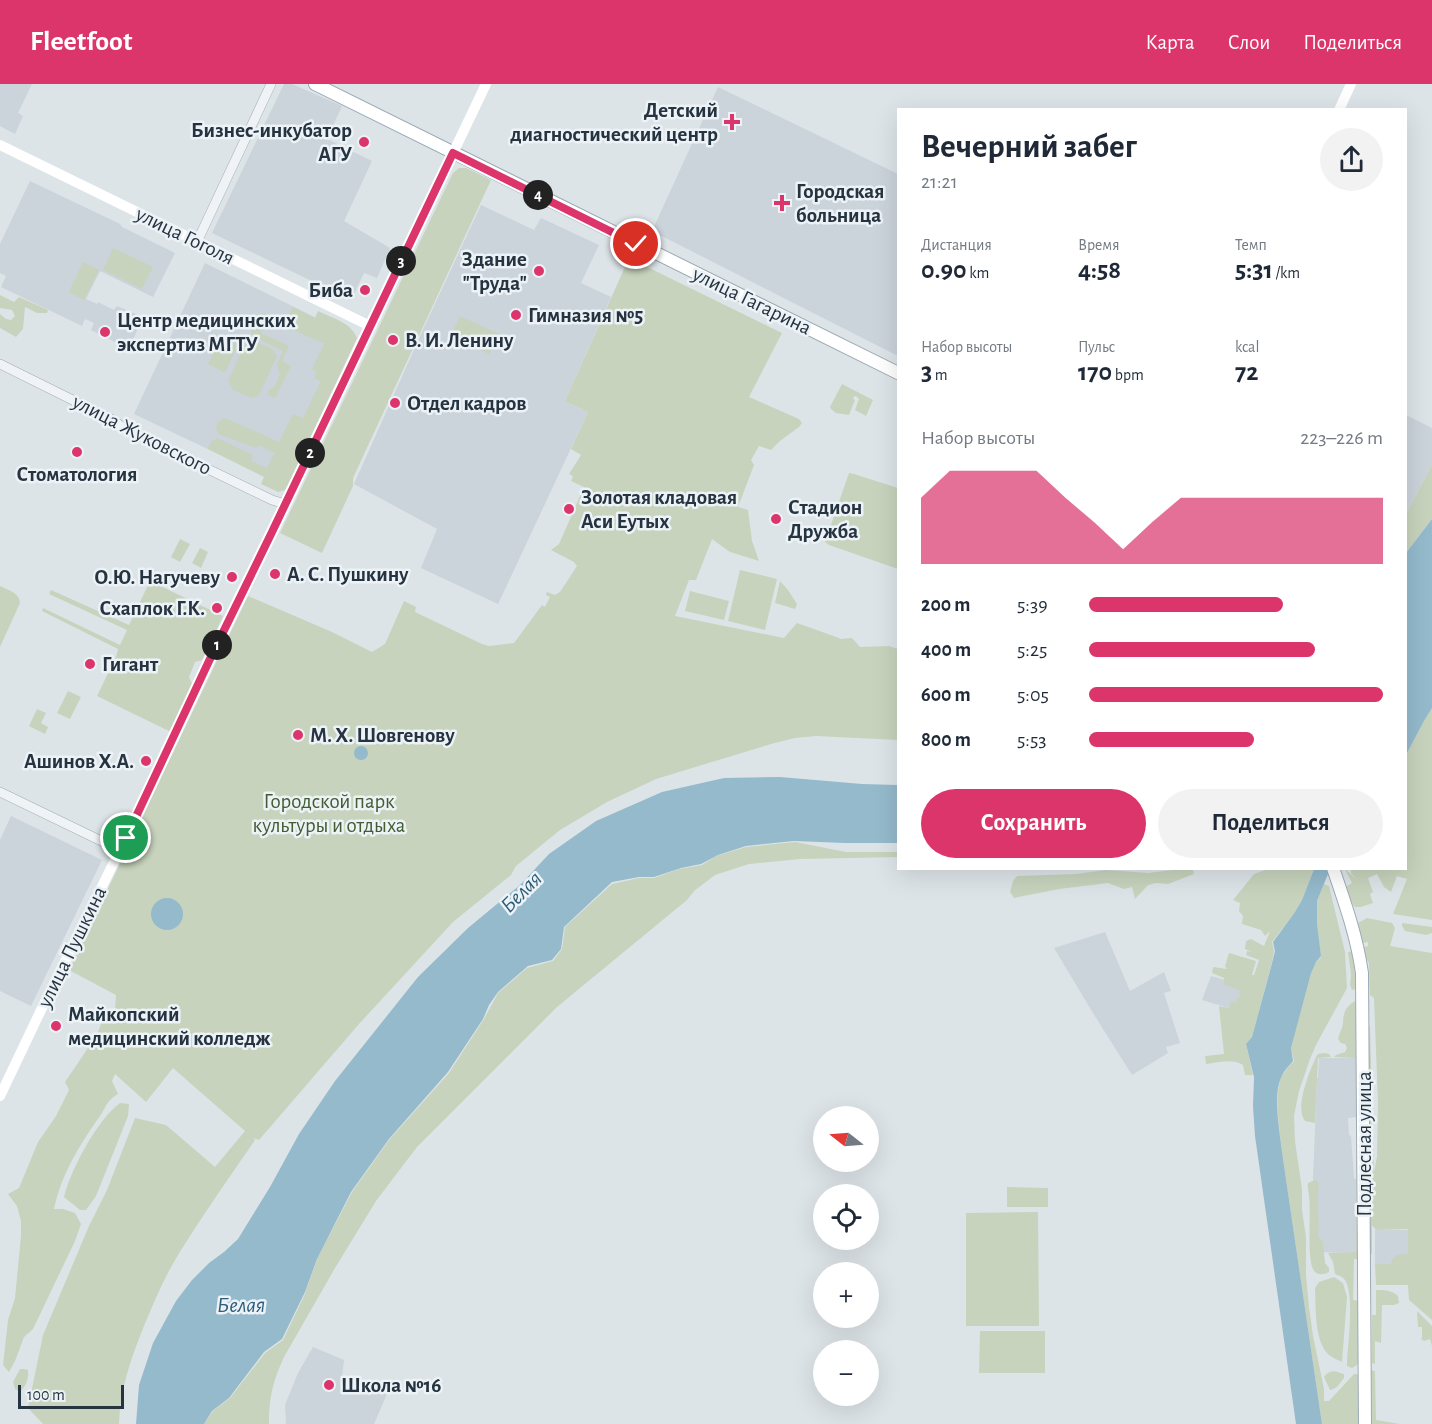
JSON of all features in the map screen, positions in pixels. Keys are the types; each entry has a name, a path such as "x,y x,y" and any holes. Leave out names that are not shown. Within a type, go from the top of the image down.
{"main road":[{"name":"улица Гагарина","path":"315,84 897,373"},
{"name":"улица Пушкина","path":"0,1096 486,84"},
{"path":"1340,108 1351,84"},
{"name":"улица Гоголя","path":"0,145 370,326"},
{"name":"Подлесная улица","path":"1333,870 1358,946 1362,974 1365,1424"}],"street":[{"path":"197,242 271,84"},
{"name":"улица Жуковского","path":"0,364 107,416 135,434 272,500 285,504"},
{"path":"0,792 120,850"}],"shaded area":[{"path":"0,84 32,84 18,113 23,116 15,134 0,126"},
{"path":"284,84 292,84 342,106 327,139 372,161 344,221 390,248 377,278 364,273 351,300 212,233"},
{"name":"Городская больница","path":"718,87 897,174 897,355 652,231"},
{"path":"30,181 175,253 153,297 100,271 86,299 114,310 117,306 143,317 129,349 91,330 94,323 85,319 82,326 1,287 6,276 0,273 0,244"},
{"path":"481,205 534,230 541,218 599,245 581,283 611,297 565,401 588,412 498,604 421,568 437,529 354,484"},
{"path":"205,263 349,334 281,484 134,414"},
{"path":"1407,416 1432,428 1432,465 1407,512"},
{"path":"11,816 102,860 31,1006 0,991 0,840"},
{"path":"1105,932 1130,991 1164,972 1171,991 1164,993 1180,1043 1166,1047 1168,1053 1132,1075 1054,948"},
{"path":"1211,976 1250,987 1243,1009 1229,1008 1202,1000"},
{"path":"1319,1058 1355,1058 1356,1117 1348,1118 1356,1180 1356,1253 1313,1252 1313,1178"},
{"path":"1375,1230 1408,1230 1408,1264 1375,1264"},
{"name":"Школа №16","path":"313,1347 344,1360 342,1377 387,1394 374,1424 286,1424 285,1405 298,1373"}],"green space":[{"path":"459,168 466,168 491,180 353,478 353,486 322,553 280,533 453,173"},
{"path":"113,248 153,267 142,289 103,270"},
{"name":"Городской парк культуры и отдыха","path":"629,258 782,333 749,397 799,419 802,423 771,450 759,446 751,460 754,465 738,507 748,510 752,541 759,561 730,552 712,539 696,580 689,580 675,616 784,638 797,623 840,639 852,638 860,647 889,646 897,649 897,740 816,736 771,744 656,779 607,802 560,830 516,866 511,875 453,922 359,1024 259,1140 253,1138 255,1140 187,1240 160,1290 139,1338 127,1374 119,1424 43,1424 28,1408 43,1335 89,1226 107,1190 135,1118 166,1125 215,1167 245,1131 173,1068 146,1102 115,1074 112,1081 118,1094 109,1101 79,1149 66,1172 57,1196 54,1209 75,1213 81,1224 75,1241 33,1329 24,1337 9,1372 3,1365 8,1320 15,1298 21,1221 17,1206 8,1194 19,1188 38,1142 56,1116 69,1090 65,1082 88,1048 94,1043 102,1021 110,1019 115,1010 116,995 69,970 248,596 372,652 385,644 404,601 416,607 415,612 482,644 489,646 514,643 542,605 545,607 550,597 546,595 547,592 555,595 560,592 577,566 574,562 551,550 559,544 584,487 571,481 573,476 569,474 581,455 571,449 588,412 565,401"},
{"path":"83,262 99,270 84,300 69,292"},
{"path":"0,295 14,302 19,297 48,310 47,313 37,313 25,307 23,329 16,337 0,328 0,314 11,320 15,316 12,310 0,308"},
{"path":"293,307 315,318 318,311 335,318 346,324 357,338 288,485 285,490 278,492 261,484 264,477 208,449 211,442 217,438 253,455 251,461 267,468 275,453 258,445 256,448 219,434 216,429 218,422 224,418 279,442 293,414 303,418 321,381 314,378 317,372 312,369 324,344 268,318 261,333 289,346 282,361 291,366 275,398 267,394 275,386 280,374 277,365 283,351 255,337 251,332 256,318 260,315 268,314 286,321"},
{"path":"460,316 499,334 489,354 451,336"},
{"path":"224,337 238,345 224,372 208,364 218,342 221,343"},
{"path":"254,341 272,349 277,356 259,395 252,398 233,390 228,381 244,346"},
{"path":"842,384 873,400 866,416 855,410 859,399 856,396 853,397 855,400 849,415 836,413 831,409"},
{"path":"1432,465 1432,519 1407,552 1407,512"},
{"path":"849,473 897,488 897,569 825,542"},
{"path":"180,539 190,544 180,562 171,557"},
{"path":"200,548 208,552 201,568 192,563"},
{"path":"740,570 777,579 765,630 728,621"},
{"path":"150,581 223,616 202,660 195,662 189,677 193,686 171,732 97,696 118,649 42,611 43,608 120,645 127,630 49,594 51,590 129,625"},
{"path":"780,581 797,604 795,609 775,603"},
{"path":"0,586 16,594 20,603 0,647"},
{"path":"690,591 729,601 724,620 685,611"},
{"path":"68,691 81,697 70,719 57,713"},
{"path":"1432,708 1432,920 1393,914 1407,879 1397,876 1391,892 1384,887 1377,874 1368,878 1373,892 1370,894 1373,903 1361,907 1355,907 1351,902 1345,887 1352,883 1346,870 1356,879 1351,870 1407,870 1407,753"},
{"path":"37,709 46,713 41,723 48,727 45,734 29,726"},
{"path":"795,842 846,852 897,852 897,857 800,859 749,864 715,875 694,891 687,900 557,1007 417,1147 376,1201 284,1357 272,1389 269,1424 204,1424 213,1411 230,1398 265,1353 283,1340 304,1296 318,1257 352,1192 389,1140 449,1073 498,993 527,968 553,961 562,949 565,927 612,884 639,878 654,878 679,869 702,865 716,856 746,847"},
{"path":"1106,870 1148,873 1193,870 1194,874 1168,884 1148,885 1135,899 1132,887 1124,889 1108,883 1014,898 1010,892 1017,876 1076,874"},
{"path":"1265,870 1314,870 1302,900 1272,942 1274,951 1271,966 1252,1037 1246,1044 1253,1075 1245,1075 1243,1065 1239,1063 1206,1064 1205,1056 1224,1054 1219,1006 1229,1008 1231,1001 1236,1003 1241,991 1224,984 1224,978 1212,973 1213,967 1227,969 1225,966 1229,953 1256,961 1252,975 1254,975 1259,960 1246,955 1247,951 1252,952 1245,949 1246,941 1251,939 1264,946 1270,931 1265,936 1261,930 1242,924 1240,903 1233,900 1254,874"},
{"path":"1324,884 1329,886 1345,952 1347,988 1316,1045 1299,1091 1294,1116 1295,1141 1302,1189 1309,1307 1324,1389 1324,1401 1329,1401 1354,1374 1357,1374 1359,1376 1360,1424 1322,1424 1278,1113 1279,1083 1294,1061 1291,1048 1294,1035 1312,967 1321,957 1317,901"},
{"path":"1367,918 1392,923 1395,928 1390,946 1432,953 1432,1320 1409,1300 1408,1285 1376,1285 1375,1264 1391,1264 1397,1255 1408,1254 1408,1229 1376,1230 1372,1225 1372,1254 1369,1254 1367,1031 1370,1026 1374,1172 1377,1157 1378,1103 1374,998 1370,995 1369,963 1364,947 1368,946 1368,942 1362,943 1358,923"},
{"path":"1402,923 1432,927 1432,933 1426,935 1405,931"},
{"path":"1353,951 1356,989 1352,990 1348,952"},
{"path":"1359,999 1359,1117 1356,1117 1355,1058 1334,1057 1345,1052 1347,1048 1338,1039 1346,1009"},
{"path":"1325,1053 1331,1057 1318,1058 1315,1123 1305,1121 1301,1107 1304,1089 1317,1055"},
{"path":"120,1103 129,1104 128,1116 96,1196 86,1210 80,1210 64,1197 67,1186 94,1133"},
{"path":"1315,1180 1319,1183 1318,1237 1323,1242 1325,1263 1329,1268 1329,1272 1322,1274 1314,1271 1310,1255 1308,1183"},
{"path":"1357,1180 1360,1180 1358,1259 1354,1259 1353,1300 1360,1301 1359,1361 1352,1368 1347,1366 1350,1298 1346,1282 1335,1274 1333,1262 1328,1253 1356,1252"},
{"path":"1007,1187 1048,1188 1048,1207 1007,1207"},
{"path":"1038,1212 1039,1326 966,1326 966,1213"},
{"path":"1334,1277 1343,1283 1347,1297 1342,1362 1329,1355 1324,1349 1317,1324 1315,1288 1319,1282"},
{"path":"1376,1290 1393,1293 1398,1296 1399,1303 1382,1305 1381,1343 1375,1341 1375,1364 1372,1363 1372,1315 1376,1315"},
{"path":"1417,1311 1432,1326 1432,1346 1430,1339 1424,1341 1421,1339 1422,1327 1418,1327"},
{"path":"980,1331 1045,1331 1045,1373 979,1373"},
{"path":"20,1369 28,1370 28,1373 27,1382 20,1392 15,1389 13,1382"},
{"path":"1371,1370 1375,1371 1376,1420 1400,1424 1372,1424"},
{"path":"1334,1371 1344,1374 1344,1378 1337,1387 1330,1390 1324,1377"}],"water":[{"path":"1432,519 1432,708 1407,753 1407,552"},
{"path":"361,746 366,748 368,753 366,758 361,760 356,758 354,753 356,748"},
{"name":"Белая","path":"780,777 897,785 897,843 794,841 746,846 718,855 701,864 654,877 612,882 564,927 561,949 552,960 528,966 498,992 448,1072 389,1139 351,1192 317,1259 305,1292 282,1339 264,1352 229,1398 212,1411 204,1424 136,1424 139,1385 153,1343 176,1301 209,1263 238,1239 299,1134 335,1081 418,977 468,928 520,885 549,854 596,821 662,792 724,778"},
{"path":"1314,870 1330,870 1317,901 1321,956 1311,973 1291,1048 1293,1061 1279,1083 1277,1102 1278,1124 1322,1424 1296,1424 1255,1136 1254,1077 1246,1044 1252,1037 1271,967 1275,951 1273,942 1302,900"},
{"path":"167,898 179,902 183,914 179,926 167,930 155,926 151,914 155,902"}],"place":[{"name":"Детский диагностический центр","path":"732,122"},
{"name":"Бизнес-инкубатор АГУ","path":"364,142"},
{"name":"Городская больница","path":"782,203"},
{"name":"Здание \"Труда\"","path":"539,271"},
{"name":"Биба","path":"365,290"},
{"name":"Гимназия №5","path":"516,315"},
{"name":"Центр медицинских экспертиз МГТУ","path":"105,332"},
{"name":"В. И. Ленину","path":"393,340"},
{"name":"Отдел кадров","path":"395,403"},
{"name":"Стоматология","path":"77,452"},
{"name":"Золотая кладовая Аси Еутых","path":"569,509"},
{"name":"Стадион Дружба","path":"776,519"},
{"name":"А. С. Пушкину","path":"275,574"},
{"name":"О.Ю. Нагучеву","path":"232,577"},
{"name":"Схаплок Г.К.","path":"217,608"},
{"name":"Гигант","path":"90,664"},
{"name":"М. Х. Шовгенову","path":"298,735"},
{"name":"Ашинов Х.А.","path":"146,761"},
{"name":"Майкопский медицинский колледж","path":"56,1026"},
{"name":"Школа №16","path":"329,1385"}],"route":[{"path":"126,838 453,153 636,244"}]}
